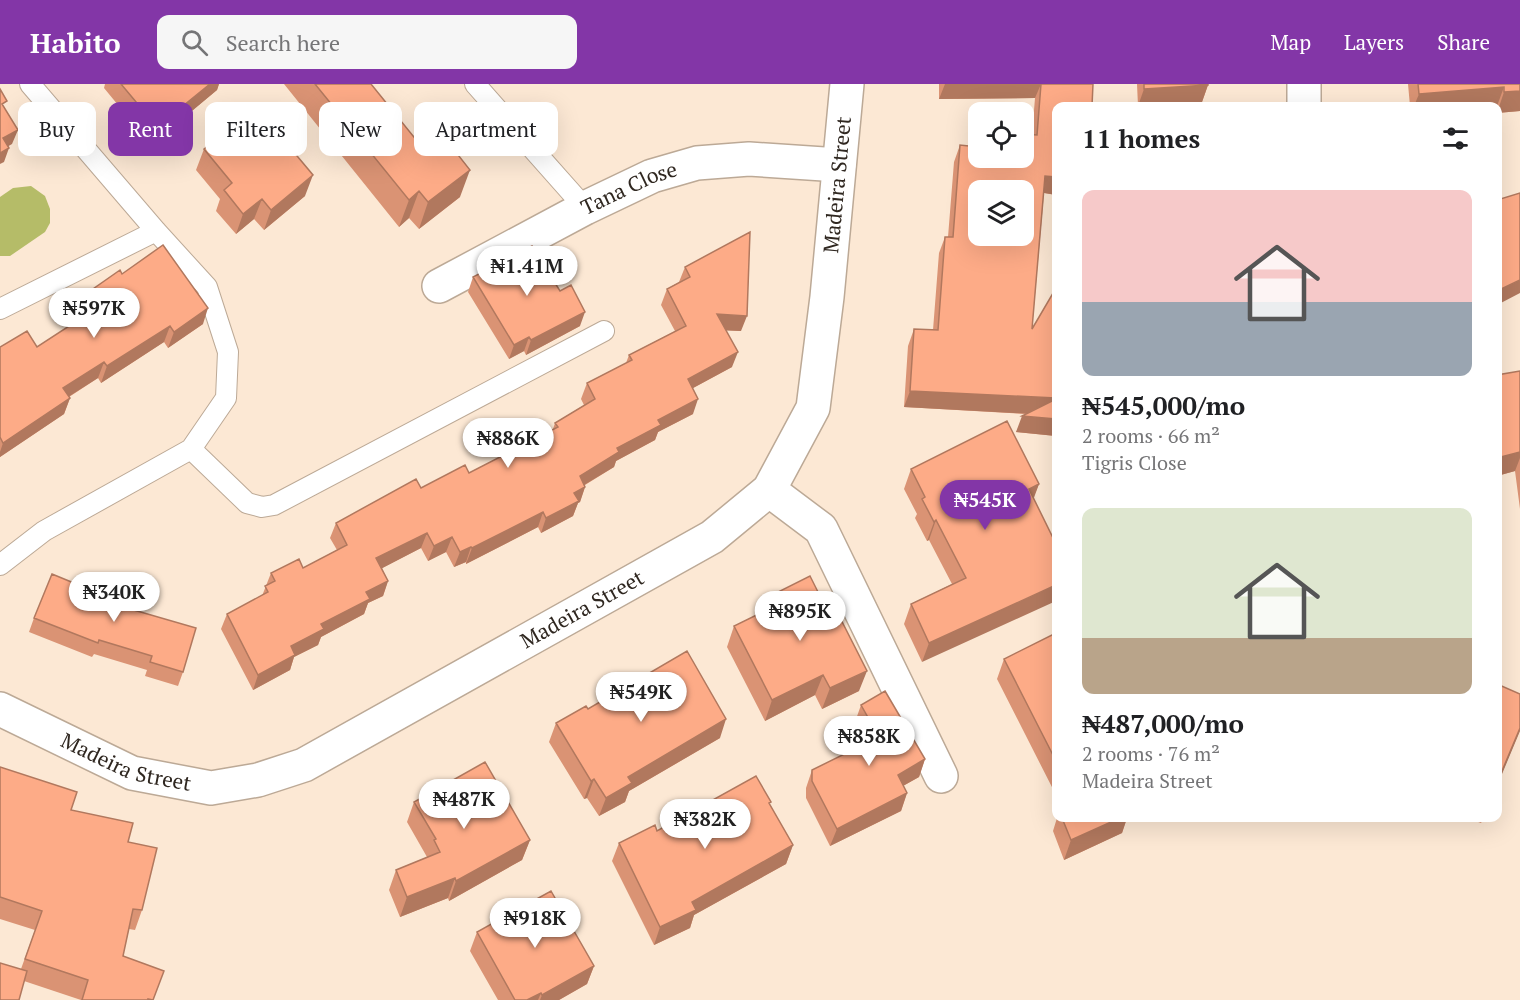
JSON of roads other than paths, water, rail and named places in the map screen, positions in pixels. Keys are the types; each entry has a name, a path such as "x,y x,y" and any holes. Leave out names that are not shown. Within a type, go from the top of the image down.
{"street":[{"name":"Madeira Street","path":"0,709 132,773 211,788 258,780 304,765 712,537 769,490 813,408 847,84"},
{"path":"1304,84 1304,102"},
{"name":"Tana Close","path":"439,286 585,208 652,176 697,163 749,159 839,165"},
{"path":"769,490 821,529 941,776"}],"lane":[{"path":"0,565 44,531 191,449 226,398 228,352 207,287 30,84"},
{"path":"475,84 585,208"},
{"path":"0,309 156,231"},
{"path":"191,449 247,503 262,507 274,505 604,331"}]}
